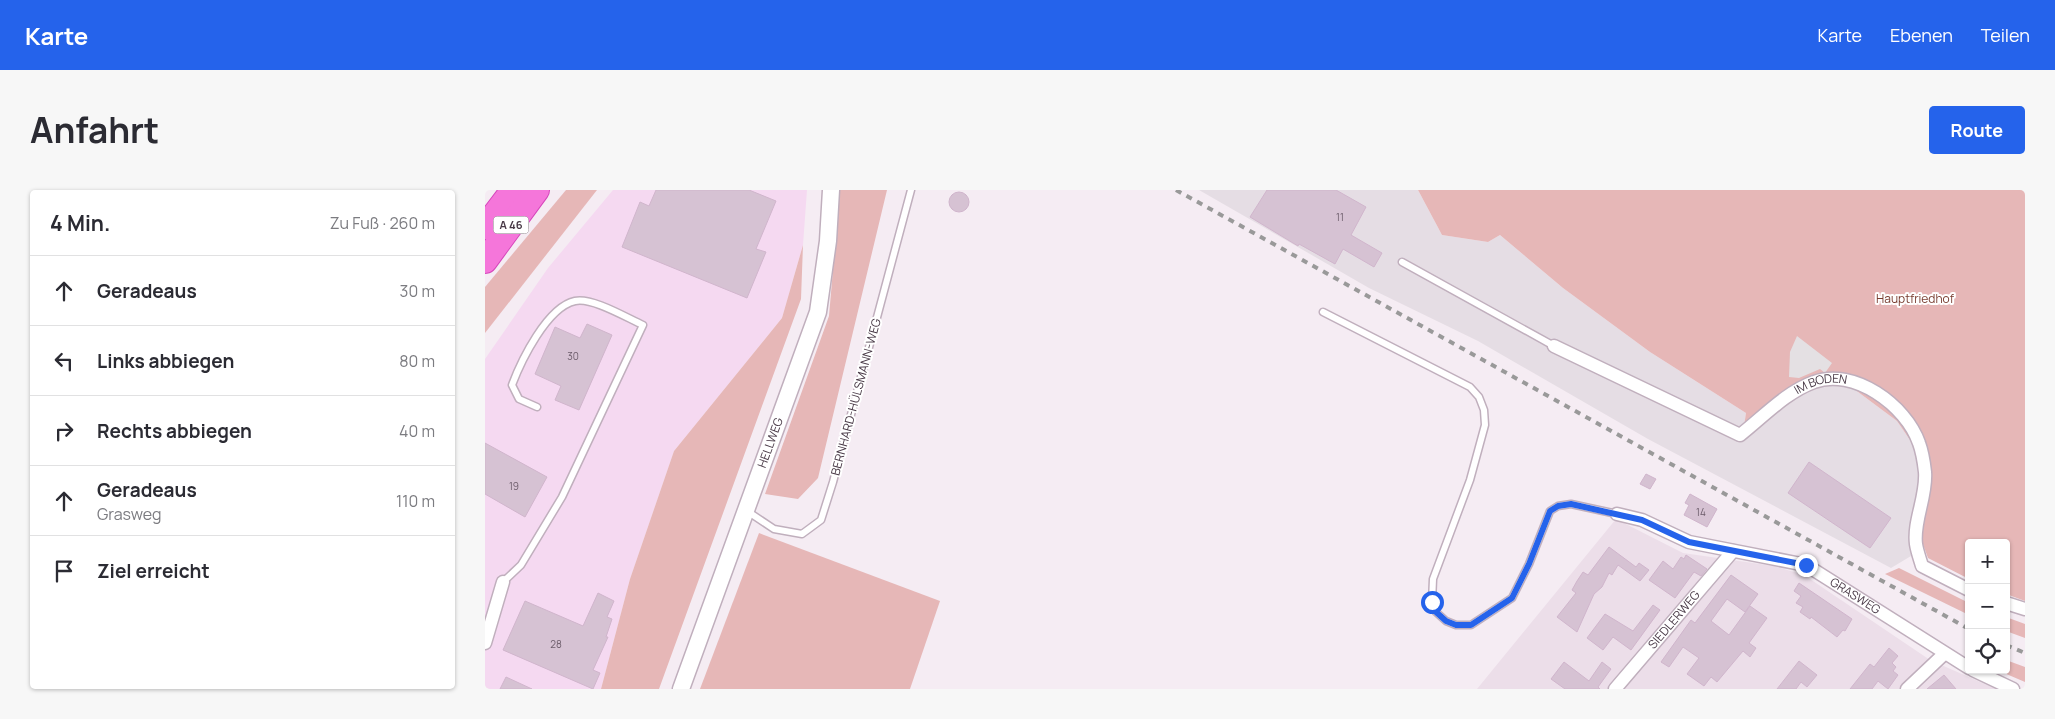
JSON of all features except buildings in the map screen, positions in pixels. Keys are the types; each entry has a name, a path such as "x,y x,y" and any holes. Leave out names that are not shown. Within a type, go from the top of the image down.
{"highway":[{"name":"A 46","path":"485,226 513,190"},
{"name":"A 46","path":"485,261 537,190"}],"street":[{"name":"HELLWEG","path":"681,689 818,312 828,241 831,190"},
{"name":"IM BODEN","path":"1553,346 1740,435 1788,395 1813,382 1829,378 1844,378 1877,392 1903,416 1919,442 1925,474 1916,543 1922,566 1965,588"},
{"name":"GRASWEG","path":"1617,514 1642,520 1689,542 1806,565 1965,666"},
{"name":"SIEDLERWEG","path":"1615,689 1733,550"},
{"path":"485,642 503,582"},
{"path":"2010,604 2025,609"},
{"path":"1907,689 1944,654"},
{"path":"1981,674 2013,689"}],"lane":[{"name":"BERNHARD-HÜLSMANN-WEG","path":"746,510 774,529 802,534 821,520 833,482 911,190"},
{"path":"1402,262 1553,346"},
{"path":"503,582 521,565 562,497 643,325 596,304 576,301 562,307 547,320 517,373 512,386 519,399 537,408"},
{"path":"1323,312 1470,387 1479,397 1484,410 1485,425 1470,480 1433,579 1432,602 1436,612 1446,621 1456,625 1471,625 1512,598 1529,564 1550,511 1558,506 1571,504 1617,514"}],"shaded area":[{"path":"613,190 807,190 803,245 782,318 674,451 630,579 601,689 485,689 485,359 548,268"},
{"path":"1199,190 1418,190 1442,235 1488,242 1500,235 1563,288 1650,352 1746,413 1742,438 1798,394 1830,381 1846,383 1897,421 1910,440 1919,459 1920,492 1911,556 1891,568 1648,439 1478,341 1369,288"},
{"path":"1797,336 1832,363 1825,373 1820,369 1799,378 1789,377 1790,352"},
{"path":"1616,519 1683,553 1774,566 1804,575 1930,660 1996,689 1477,689"}],"green space":[{"path":"566,190 597,190 485,333 485,287"},
{"path":"838,190 887,190 818,478 798,499 765,494 829,316 838,212"},
{"name":"Hauptfriedhof","path":"1418,190 2025,190 2025,601 2010,595 2010,539 1965,539 1965,577 1928,558 1916,525 1920,492 1919,459 1910,440 1897,421 1846,383 1830,381 1798,394 1742,439 1746,413 1650,352 1563,288 1500,235 1488,242 1442,235"},
{"path":"803,245 801,299 659,689 601,689 630,579 674,451 782,318"},
{"path":"759,533 940,601 910,689 700,689"},
{"path":"1899,568 1965,601 1965,613 1885,574"},
{"path":"2010,618 2025,624 2025,638 2010,632"},
{"path":"2010,661 2025,667 2025,682 2006,674 2010,674"}],"railway":[{"path":"1176,190 1965,627"},
{"path":"2010,647 2025,653"}],"route":[{"path":"1432,602 1436,612 1446,621 1456,625 1471,625 1512,598 1529,564 1550,511 1558,506 1571,504 1642,520 1689,542 1784,559 1806,565"}]}
